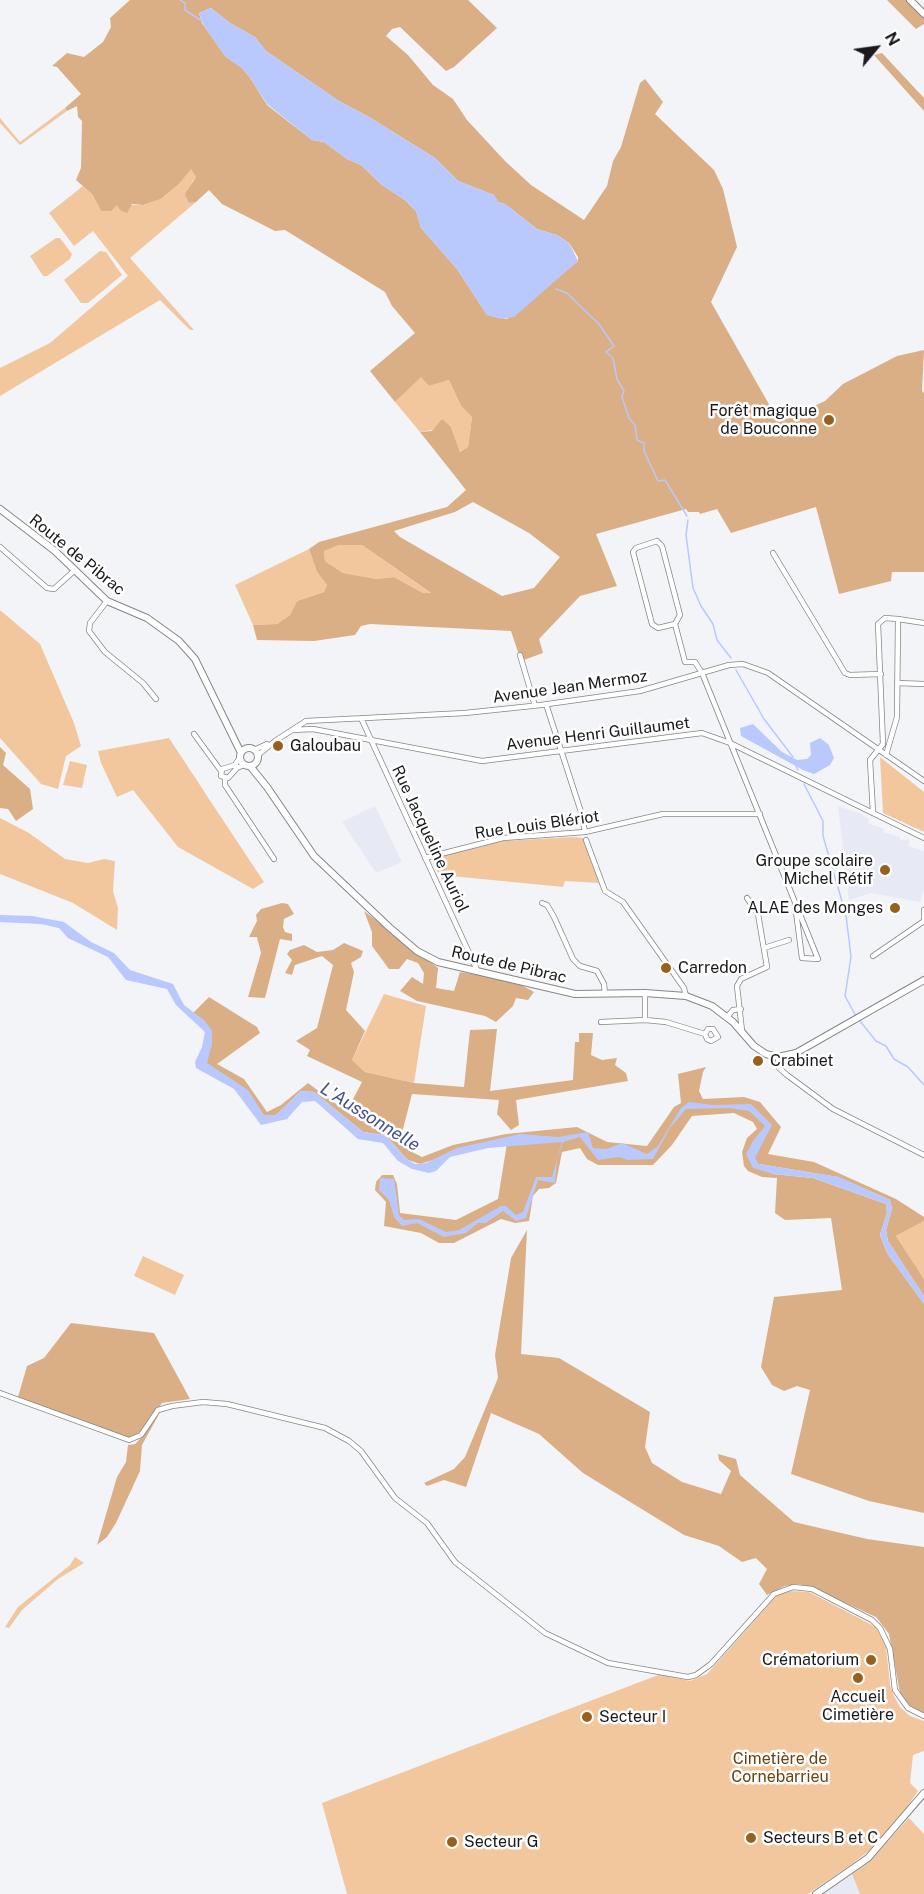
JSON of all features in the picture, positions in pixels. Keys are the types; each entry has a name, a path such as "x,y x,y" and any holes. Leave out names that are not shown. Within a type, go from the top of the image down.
{"main road":[{"path":"910,0 924,14"},
{"name":"Route de Pibrac","path":"0,509 75,570 107,601 147,618 179,641 195,659 228,725 240,755 267,787 314,856 389,927 430,959 561,992 686,996 712,1006 742,1031 754,1046 778,1058"},
{"name":"Route de Pibrac","path":"228,725 254,754 267,787"},
{"path":"240,755 254,754"},
{"path":"247,766 254,754"},
{"path":"778,1058 796,1053 924,980"},
{"path":"816,1894 868,1858 924,1793"}],"street":[{"path":"675,624 653,627 633,552 636,548 657,542 661,544 680,615 675,624 685,662 695,662 702,673 818,959 802,958 795,904"},
{"path":"0,548 47,588 54,589 75,570"},
{"path":"773,553 845,673 849,675 881,674"},
{"path":"107,601 90,623 89,631 105,652 143,683 156,699"},
{"path":"873,813 870,760 883,744 878,624 882,619 924,623"},
{"path":"886,755 897,717 898,619"},
{"path":"520,655 535,706"},
{"name":"Avenue Jean Mermoz","path":"254,754 306,721 465,713 535,706 640,691 737,664 753,667 768,674 924,781"},
{"path":"897,683 924,684"},
{"path":"546,704 585,832"},
{"name":"Rue Jacqueline Auriol","path":"361,718 477,970"},
{"name":"Avenue Henri Guillaumet","path":"291,730 313,729 482,761 702,734 730,743 924,838"},
{"path":"194,734 221,771 225,785 274,859"},
{"path":"221,771 235,765 240,755"},
{"path":"225,779 237,768 247,766"},
{"name":"Rue Louis Blériot","path":"425,858 503,838 585,832 663,814 760,814"},
{"path":"586,840 605,891 623,902 686,990 686,996"},
{"path":"742,1031 737,986 741,979 766,967 758,914 747,898"},
{"path":"542,903 550,911 573,959 580,966 597,970 604,984 605,994"},
{"path":"873,956 924,921 924,910"},
{"path":"764,948 789,940"},
{"path":"645,993 645,1020"},
{"path":"727,1017 733,1010 741,1009"},
{"path":"601,1022 645,1020 666,1022 705,1034"},
{"path":"778,1058 780,1068 787,1075 833,1109 924,1155"},
{"path":"0,1393 129,1440 141,1435 158,1410 203,1402 227,1404 325,1428 349,1441 361,1451 396,1498 427,1523 454,1562 545,1633 608,1663 688,1677 696,1675 711,1664 774,1593 793,1587 812,1588 872,1620 880,1628 890,1649 895,1690 908,1708 924,1716"}],"shaded area":[{"path":"130,0 468,0 497,28 454,67 446,71 400,27 392,29 386,36 408,55 433,85 453,99 467,120 505,161 531,185 584,220 607,186 613,161 621,147 640,83 645,79 663,102 655,114 714,170 723,189 737,247 711,302 779,422 825,401 843,384 897,356 924,350 922,391 924,393 924,572 892,572 891,581 839,594 816,507 731,533 717,509 700,514 699,512 688,512 686,509 596,534 617,586 580,596 539,639 543,653 521,661 511,631 370,624 361,626 355,635 314,641 257,640 253,625 277,624 290,615 297,601 324,592 327,585 317,572 309,549 319,542 447,507 466,490 420,432 432,431 442,419 451,427 460,452 468,447 472,417 461,406 449,380 429,386 421,377 395,402 370,371 415,333 392,306 385,292 285,230 275,231 222,204 209,190 196,202 189,203 185,194 196,177 191,169 179,184 161,199 143,205 132,204 127,213 120,210 117,205 111,211 101,211 92,194 76,180 81,168 82,121 78,117 77,106 67,111 65,108 81,94 57,67 52,66 67,53 84,57 103,42 111,27 110,18","holes":["211,8 230,23 255,37 266,51 339,101 435,158 458,181 494,195 498,202 505,204 537,229 557,235 569,243 578,261 507,319 487,315 457,269 421,228 416,211 405,200 382,185 361,165 347,159 324,142 312,140 267,105 251,79 242,68 225,56 202,23 199,13","473,502 529,533 560,557 534,588 502,596 400,537 394,531 455,512","338,545 362,545 431,593 423,593 394,577 377,579 343,573 325,561 324,551"]},
{"path":"887,0 906,0 924,18 924,24 916,29"},
{"path":"882,53 924,98 924,111 874,55"},
{"path":"0,747 6,753 3,765 30,789 33,809 16,821 8,809 0,808"},
{"path":"375,806 402,862 376,873 342,822"},
{"name":"Groupe scolaire Michel Rétif","path":"838,806 861,814 869,819 868,823 884,829 883,832 900,837 900,840 910,839 908,846 924,851 924,888 920,902 871,893 849,900"},
{"path":"282,903 288,904 294,914 284,919 283,927 285,932 292,934 292,941 280,939 265,998 248,997 261,953 257,937 249,937 257,921 256,915 261,909"},
{"path":"364,911 438,968 436,988 454,991 460,972 514,981 534,992 528,1000 516,998 513,1006 496,1022 485,1016 417,1001 400,991 412,977 423,984 424,973 418,963 407,959 399,969 389,969 372,946 372,932"},
{"path":"344,943 363,951 361,957 351,963 354,972 346,1010 365,1031 352,1060 365,1072 414,1083 464,1087 470,1030 497,1029 490,1091 573,1080 575,1042 579,1042 579,1033 593,1033 591,1055 602,1060 617,1058 615,1065 626,1073 628,1081 516,1100 519,1125 511,1130 497,1114 499,1100 412,1094 402,1133 355,1107 353,1099 362,1082 307,1056 310,1050 296,1041 317,1028 333,965 322,956 295,965 292,975 285,973 292,960 287,954 290,950 304,945 317,952 333,950"},
{"path":"209,997 257,1027 260,1033 217,1064 244,1079 267,1112 281,1105 308,1083 351,1115 398,1138 410,1151 422,1157 453,1145 506,1134 577,1127 607,1142 647,1146 674,1107 681,1103 678,1074 706,1067 699,1091 703,1099 744,1097 760,1102 781,1127 768,1154 814,1162 896,1199 924,1217 924,1221 896,1236 924,1279 924,1296 888,1241 886,1230 892,1209 890,1200 838,1177 759,1164 773,1174 813,1178 886,1204 887,1213 880,1235 887,1253 924,1304 924,1513 869,1501 791,1474 810,1390 797,1386 784,1391 772,1385 761,1367 774,1297 842,1290 831,1218 785,1220 775,1213 777,1178 762,1177 748,1171 744,1166 742,1152 747,1138 757,1129 753,1122 734,1113 692,1116 672,1145 653,1165 598,1165 587,1159 580,1148 562,1152 556,1183 549,1188 539,1189 533,1196 529,1221 515,1223 501,1219 454,1243 439,1243 421,1233 384,1226 386,1202 375,1190 376,1182 382,1175 393,1175 397,1184 400,1213 456,1220 498,1199 508,1137 420,1164 408,1160 385,1135 363,1132 314,1092 301,1091 276,1115 262,1116 243,1090 207,1066 203,1058 209,1036 193,1013"},
{"path":"527,1230 521,1354 559,1358 650,1412 645,1447 652,1463 682,1482 721,1494 731,1471 719,1460 718,1454 736,1459 740,1475 794,1522 867,1539 924,1547 924,1714 910,1706 900,1693 889,1634 876,1617 811,1587 798,1584 785,1586 767,1595 759,1584 767,1569 756,1558 742,1562 719,1546 684,1535 583,1473 539,1434 491,1413 466,1487 444,1480 427,1486 424,1483 454,1469 465,1457 498,1378 495,1355 511,1258"},
{"path":"71,1323 154,1333 190,1399 162,1403 142,1431 128,1438 18,1397 27,1366 44,1358"},
{"path":"156,1415 158,1416 142,1445 140,1471 116,1523 107,1537 97,1545 117,1477 126,1462 128,1445 135,1444 142,1437"},
{"path":"852,1874 860,1894 823,1894 823,1893"}],"green space":[{"path":"65,108 67,111 20,145 0,123 0,118 20,142"},
{"path":"191,168 196,177 192,182 189,203 196,202 130,258 194,330 190,330 160,300 0,396 0,368 50,343 128,276 93,231 74,246 49,213 83,186 92,194 101,211 117,205 143,205 161,199 179,184"},
{"path":"56,238 60,238 72,254 70,259 47,276 43,276 30,256"},
{"path":"100,251 106,252 122,275 88,303 81,303 64,280"},
{"path":"421,376 429,386 449,380 461,406 472,417 468,447 460,452 451,427 420,432 395,402"},
{"path":"338,544 362,545 432,594 423,593 394,577 377,579 343,573 325,561 324,551"},
{"path":"309,549 317,572 327,585 324,592 297,601 290,615 277,624 253,625 235,585"},
{"path":"0,610 40,644 74,723 81,746 66,756 58,789 41,784 0,738"},
{"path":"169,738 264,882 253,889 178,847 133,790 117,797 101,763 98,751"},
{"path":"880,757 924,792 924,832 883,813"},
{"path":"70,761 87,765 82,788 63,785"},
{"path":"0,818 29,833 65,859 88,863 104,859 115,861 113,891 118,908 117,930 73,903 0,874"},
{"path":"583,838 599,883 565,881 563,887 451,876 442,880 432,861 433,858 502,841"},
{"path":"384,994 426,1006 414,1083 365,1072 352,1060"},
{"path":"924,1221 924,1279 896,1236"},
{"path":"143,1256 184,1275 175,1295 134,1276"},
{"path":"75,1557 84,1563 58,1579 22,1610 9,1628 5,1627 18,1607 70,1565"},
{"name":"Cimetière de Cornebarrieu","path":"791,1591 809,1592 876,1627 886,1647 890,1685 894,1696 900,1707 910,1716 924,1721 924,1751 913,1755 910,1783 918,1791 903,1813 870,1850 852,1864 808,1894 347,1894 322,1803 661,1674 690,1681 707,1674 777,1595"},
{"path":"909,1818 924,1834 924,1894 860,1894 852,1874 868,1863"}],"water":[{"path":"211,8 230,23 255,37 266,51 339,101 435,158 458,181 494,195 498,202 505,204 537,229 557,235 569,243 578,261 514,317 501,319 487,315 457,269 421,228 416,211 405,200 382,185 361,165 347,159 324,142 312,140 267,104 251,79 242,68 225,56 204,26 199,13"},
{"path":"753,724 782,752 797,760 807,759 811,755 810,743 820,738 829,745 834,758 830,765 814,774 803,770 741,736 740,728"},
{"path":"0,915 32,916 64,922 91,942 114,953 130,970 173,984 184,1005 204,1020 212,1030 212,1044 207,1063 248,1090 264,1115 276,1115 301,1091 314,1092 363,1132 385,1135 408,1160 415,1164 426,1163 457,1148 520,1134 558,1137 588,1132 593,1148 607,1149 622,1143 647,1154 658,1146 681,1108 689,1102 713,1105 751,1104 772,1125 755,1158 759,1164 839,1177 890,1200 892,1209 886,1230 888,1241 924,1296 924,1304 887,1253 880,1235 887,1213 886,1204 813,1178 773,1174 753,1168 746,1154 765,1126 749,1111 729,1108 686,1109 670,1128 653,1159 628,1160 619,1157 598,1160 580,1137 563,1142 557,1160 555,1183 538,1180 526,1218 516,1221 503,1211 486,1223 478,1223 466,1233 444,1237 417,1223 402,1226 394,1217 389,1200 379,1190 380,1178 394,1179 399,1215 404,1220 419,1219 446,1232 459,1230 501,1206 506,1206 516,1215 523,1212 536,1177 552,1177 562,1142 488,1148 450,1157 436,1171 429,1173 412,1169 398,1161 383,1143 358,1139 315,1101 302,1102 287,1119 261,1125 234,1089 196,1068 195,1062 202,1047 205,1032 176,1005 167,989 126,980 108,957 68,938 59,928 41,924 0,922"}],"waterway":[{"path":"180,0 185,3 185,10 202,21"},
{"path":"556,289 567,293 599,324 614,346 606,352 613,358 617,379 624,391 622,397 629,418 635,425 637,440 644,443 644,451 658,481 665,480 687,516"},
{"path":"688,520 686,535 693,588 713,624 717,640 731,658"},
{"path":"736,670 764,719 793,757"},
{"path":"795,764 798,770"},
{"path":"804,784 823,821 823,836 846,915 851,957 845,996 856,1016"},
{"path":"860,1021 876,1041 886,1046 894,1059 908,1067 924,1085"}],"place":[{"name":"Forêt magique de Bouconne","path":"829,420"},
{"name":"Galoubau","path":"278,746"},
{"name":"Groupe scolaire Michel Rétif","path":"885,870"},
{"name":"ALAE des Monges","path":"895,908"},
{"name":"Carredon","path":"666,968"},
{"name":"Crabinet","path":"758,1061"},
{"name":"Crématorium","path":"871,1660"},
{"name":"Accueil Cimetière","path":"858,1678"},
{"name":"Secteur I","path":"587,1717"},
{"name":"Secteurs B et C","path":"751,1838"},
{"name":"Secteur G","path":"452,1842"}],"water label":[{"name":"L'Aussonnelle","path":"370,1117"}]}
